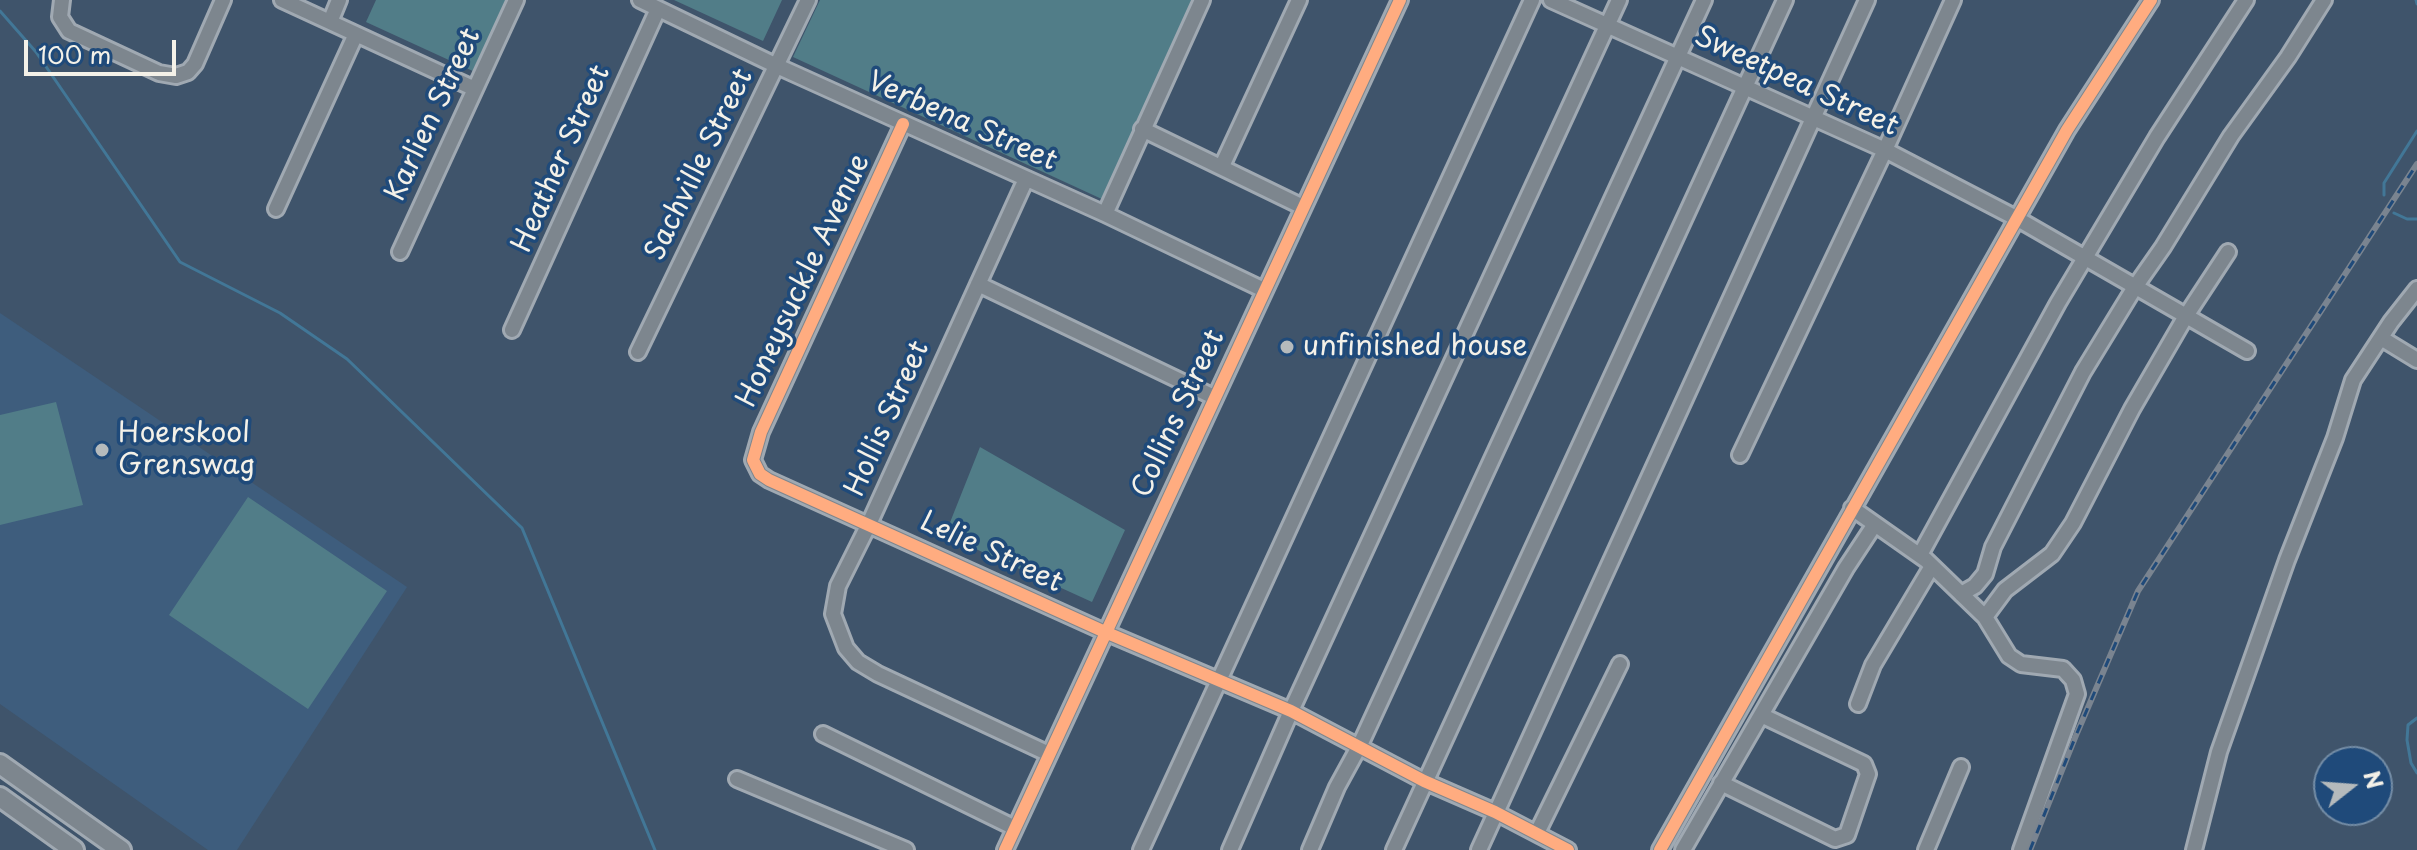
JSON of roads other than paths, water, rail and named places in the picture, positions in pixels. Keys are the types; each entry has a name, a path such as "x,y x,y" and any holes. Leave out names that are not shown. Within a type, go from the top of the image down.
{"main road":[{"path":"0,764 121,850"},
{"path":"0,797 74,850"}],"street":[{"path":"62,0 60,17 69,31 170,76 183,75 195,64 223,0"},
{"path":"282,0 475,89"},
{"path":"330,22 339,0"},
{"name":"Karlien Street","path":"400,252 516,0"},
{"name":"Verbena Street","path":"640,0 1264,290"},
{"name":"Sachville Street","path":"638,352 808,0"},
{"path":"1105,214 1202,0"},
{"path":"1222,166 1299,0"},
{"name":"Collins Street","path":"1005,850 1400,0"},
{"path":"1141,850 1532,0"},
{"name":"Sweetpea Street","path":"1551,0 1885,150 2016,218 2247,351"},
{"path":"1230,850 1619,0"},
{"path":"1310,850 1704,0"},
{"path":"1394,850 1785,0"},
{"path":"1479,850 1867,0"},
{"path":"1740,455 1953,0"},
{"path":"1660,850 2016,218 2067,130 2151,0"},
{"path":"1920,555 2085,258 2157,137 2246,0"},
{"path":"1961,594 1975,586 1985,574 1993,547 2083,372 2231,136 2288,57 2324,0"},
{"name":"Heather Street","path":"512,330 658,9"},
{"path":"276,209 356,34"},
{"name":"Honeysuckle Avenue","path":"753,460 761,432 903,124"},
{"path":"1142,129 1303,207"},
{"name":"Hollis Street","path":"1026,179 838,586 833,614 846,648 858,662 1049,754"},
{"path":"1985,617 2005,590 2052,554 2073,523 2132,409 2186,316 2228,252"},
{"path":"978,284 1214,397"},
{"path":"2194,850 2219,752 2287,560 2335,438 2345,400 2353,380 2417,289"},
{"path":"2381,338 2417,360"},
{"name":"Lelie Street","path":"753,460 760,474 769,480 1105,632 1291,711 1424,781 1495,812 1568,850"},
{"path":"1852,508 1932,566 1985,617 2009,656 2021,664 2063,669 2073,680 2077,694 2063,740 2021,850"},
{"path":"1683,850 1846,568 1875,524"},
{"path":"1858,704 1873,665 1932,566"},
{"path":"1537,833 1620,664"},
{"path":"1721,783 1835,839 1847,835 1868,774 1864,764 1761,715"},
{"path":"823,734 1015,828"},
{"path":"1926,850 1961,767"},
{"path":"737,779 906,850"}],"waterway":[{"path":"2416,0 2417,4"},
{"path":"0,11 36,52 180,262 280,313 347,359 522,528 655,850"},
{"path":"2384,195 2384,183 2417,131"},
{"path":"2394,213 2407,219 2417,219"},
{"path":"2417,718 2408,725 2407,740 2411,763 2417,773"}],"railway":[{"path":"2030,850 2138,591 2417,164"}],"place":[{"name":"unfinished house","path":"1287,347"},
{"name":"Hoerskool Grenswag","path":"102,450"}]}
